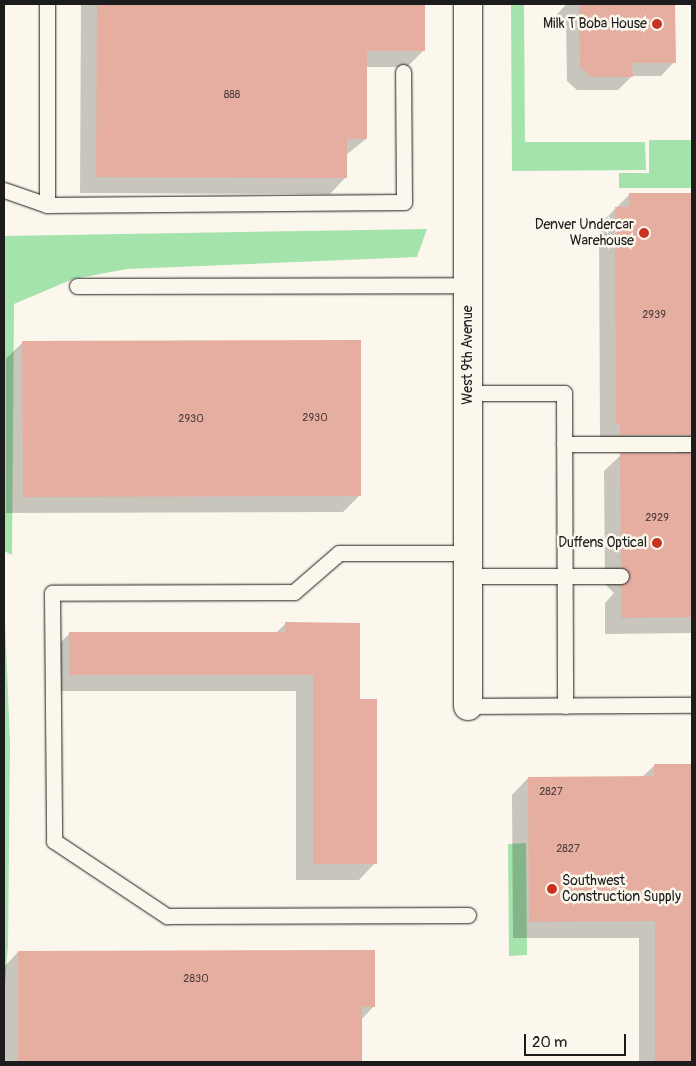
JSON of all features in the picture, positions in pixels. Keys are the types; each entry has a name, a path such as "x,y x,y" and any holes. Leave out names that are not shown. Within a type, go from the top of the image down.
{"street":[{"name":"West 9th Avenue","path":"468,4 468,706"}],"lane":[{"path":"47,4 47,204"},
{"path":"4,190 47,204 404,202 403,72"},
{"path":"78,286 468,285"},
{"path":"468,393 564,393 565,706"},
{"path":"564,444 692,444"},
{"path":"468,914 167,916 54,841 52,593 294,592 340,553 565,576 622,576"},
{"path":"468,706 692,705"}],"green space":[{"path":"511,4 524,4 525,142 645,142 646,170 512,171"},
{"path":"649,140 692,140 692,188 619,188 619,173 649,173"},
{"path":"427,229 417,257 127,269 73,279 14,304 12,555 4,551 4,236"},
{"path":"4,598 10,743 8,945 4,998"},
{"path":"526,843 527,955 509,956 508,844"}],"building":[{"path":"97,4 425,4 425,51 367,51 367,139 347,139 347,178 96,177"},
{"path":"579,4 675,4 676,63 632,63 633,77 591,77 580,67"},
{"path":"629,193 692,193 692,435 620,435 620,424 616,424 615,207 629,207"},
{"path":"361,340 361,496 23,497 22,341"},
{"path":"620,453 692,453 692,617 621,618 621,585 629,581 630,576 621,567"},
{"path":"285,622 360,623 360,699 377,699 377,864 313,864 313,675 69,675 69,632 285,632"},
{"path":"654,764 692,764 692,1062 655,1062 655,921 529,922 528,777 654,776"},
{"path":"375,950 375,1007 362,1007 362,1062 18,1062 18,951"}],"place":[{"name":"Milk T Boba House","path":"657,24"},
{"name":"Denver Undercar Warehouse","path":"644,233"},
{"name":"Duffens Optical","path":"657,543"},
{"name":"Southwest Construction Supply","path":"552,889"}]}
